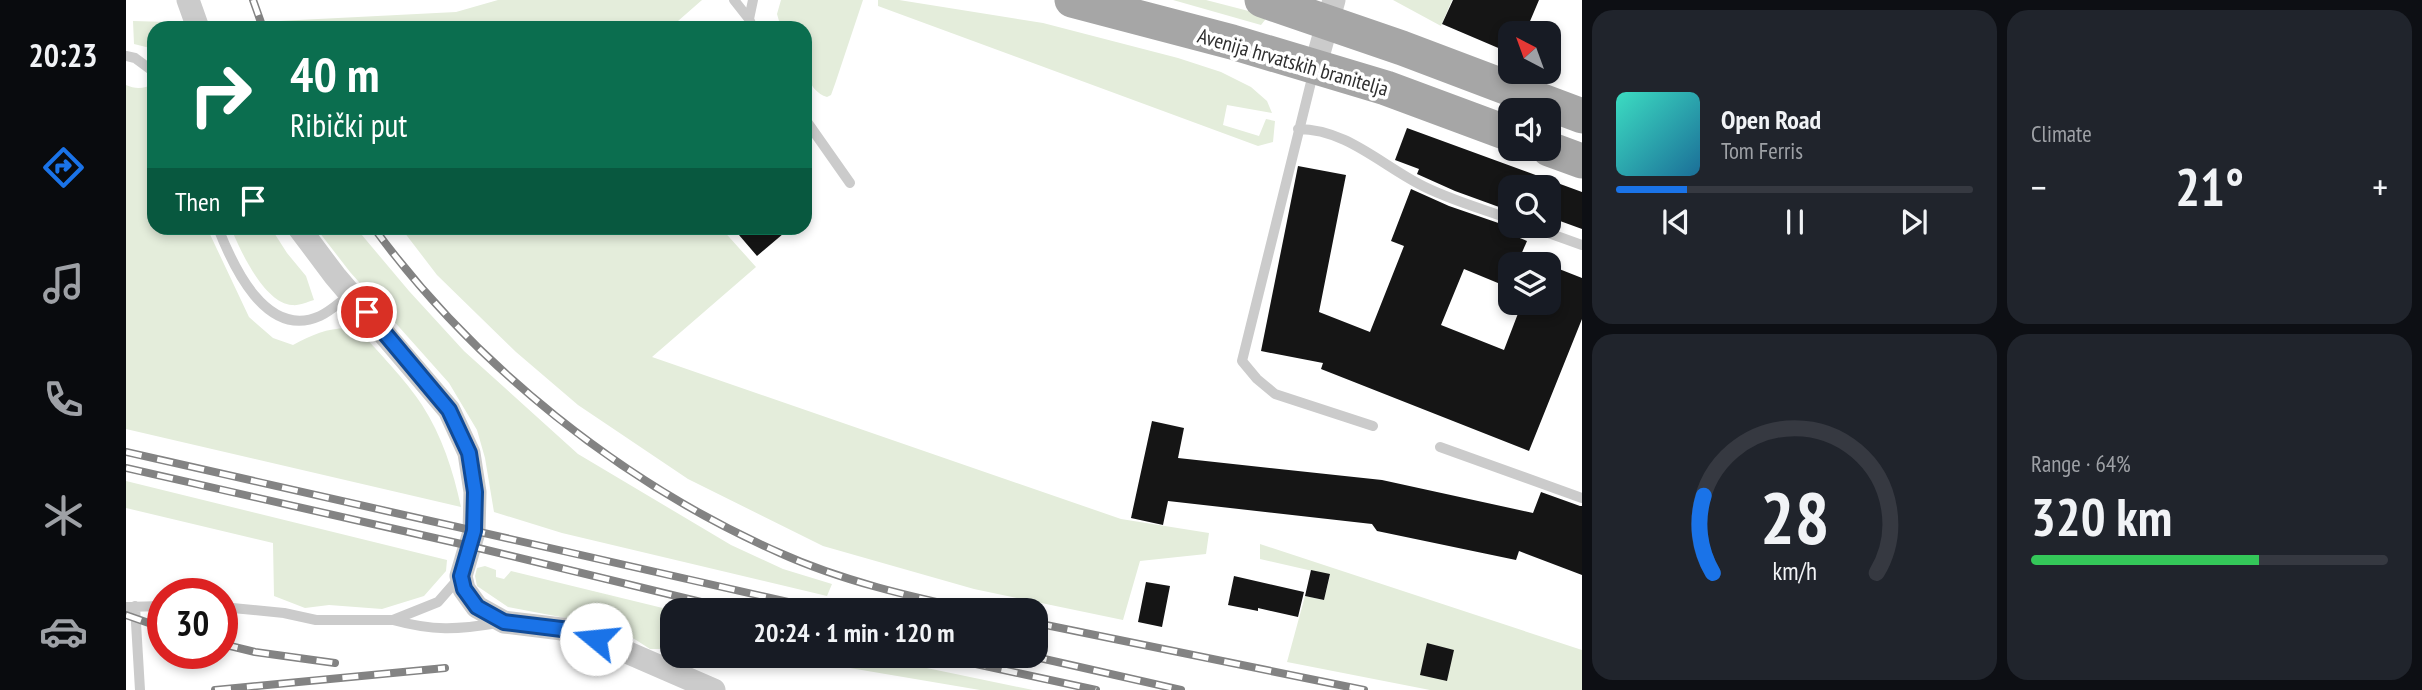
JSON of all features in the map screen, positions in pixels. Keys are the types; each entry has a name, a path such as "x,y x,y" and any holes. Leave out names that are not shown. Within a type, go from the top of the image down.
{"main road":[{"name":"Avenija hrvatskih branitelja","path":"1072,0 1386,88 1498,130"},
{"name":"Avenija hrvatskih branitelja","path":"1262,0 1331,11 1582,116"},
{"path":"1561,153 1582,161"}],"street":[{"path":"188,0 195,21"},
{"path":"1315,67 1331,11"},
{"path":"305,235 449,410 469,453 475,492 474,531 461,576 464,589 477,607 504,622 578,631 714,690"}],"lane":[{"path":"734,0 749,21"},
{"path":"751,21 753,0"},
{"path":"126,56 135,58 147,67"},
{"path":"1315,67 1242,361 1275,394 1373,426"},
{"path":"812,129 850,183"},
{"path":"1298,129 1317,129 1342,137 1421,185 1498,214"},
{"path":"221,235 231,261 266,309 287,319 306,320 321,316 351,294"},
{"path":"1561,237 1582,245"},
{"path":"1440,447 1582,498"},
{"path":"393,620 438,602 461,576"},
{"path":"130,606 140,656 140,690"},
{"path":"238,609 284,613 317,620 393,620 452,630 504,622"}],"green space":[{"path":"498,0 702,0 678,21 279,21 456,12"},
{"path":"781,0 863,0 831,95 827,97 812,86 812,21 779,21 777,14"},
{"path":"878,0 899,0 1043,23 1221,72 1251,87 1267,101 1272,113 1227,105 1223,125 1259,136 1266,119 1275,121 1273,142 1258,146 878,6"},
{"path":"1173,0 1206,0 1264,15 1265,20 1261,25"},
{"path":"1393,0 1452,0 1441,26"},
{"path":"133,21 147,21 147,47 134,44"},
{"path":"126,85 146,87 147,235 210,235 249,317 273,338 293,345 324,331 358,329 408,386 429,417 446,454 461,507 126,429"},
{"path":"234,235 275,235 306,276 314,300 292,305 282,302 263,286"},
{"path":"321,235 362,235 464,351 578,454 731,545 783,569 832,584 827,596 562,533 494,512 485,458 477,430 449,383 350,272"},
{"path":"406,235 727,235 756,267 652,357 1121,519 1209,533 1206,554 1140,561 1123,620 1048,604 1048,598 1017,598 974,589 823,546 688,479 578,405 516,352 437,275"},
{"path":"126,481 447,560 446,571 424,596 382,609 329,605 305,608 274,596 273,543 126,508"},
{"path":"1260,544 1582,650 1582,690 1430,690 1287,662 1305,596 1324,600 1330,575 1260,559"},
{"path":"485,566 496,570 496,577 504,579 511,571 660,607 660,649 650,649 622,631 602,625 508,607 477,586 477,568"},
{"path":"850,668 927,668 1033,690 980,690"}],"building":[{"path":"1453,0 1539,0 1530,21 1498,21 1498,48 1442,24"},
{"path":"1407,128 1536,175 1498,175 1498,207 1417,174 1419,169 1395,160"},
{"path":"1298,166 1346,175 1319,312 1370,332 1404,246 1391,241 1411,189 1498,223 1498,238 1520,238 1527,241 1522,252 1498,252 1498,283 1464,269 1441,325 1504,350 1517,315 1561,315 1561,270 1582,278 1582,319 1529,451 1321,369 1323,363 1261,351"},
{"path":"1561,184 1582,192 1582,229 1561,221"},
{"path":"739,235 782,235 757,256"},
{"path":"1152,421 1184,428 1178,458 1382,480 1533,513 1541,492 1582,506 1582,575 1519,551 1516,560 1377,531 1372,524 1168,501 1163,525 1131,518"},
{"path":"1311,570 1330,574 1324,600 1305,596"},
{"path":"1234,576 1304,592 1298,617 1258,608 1258,611 1228,605"},
{"path":"1146,582 1170,586 1162,627 1138,622"},
{"path":"1427,643 1454,650 1447,681 1420,675"}],"railway":[{"path":"253,0 260,21"},
{"path":"379,235 414,279 505,373 609,456 665,493 780,553 828,572 920,598"},
{"path":"126,452 771,598"},
{"path":"126,468 684,598"},
{"path":"126,615 147,622"},
{"path":"1048,625 1364,690"},
{"path":"238,648 335,663"},
{"path":"1048,660 1181,690"},
{"path":"215,690 445,668"},
{"path":"994,668 1096,690"}],"route":[{"path":"367,312 449,410 469,453 475,492 474,531 461,576 464,589 477,607 504,622 578,631 596,639"}]}
